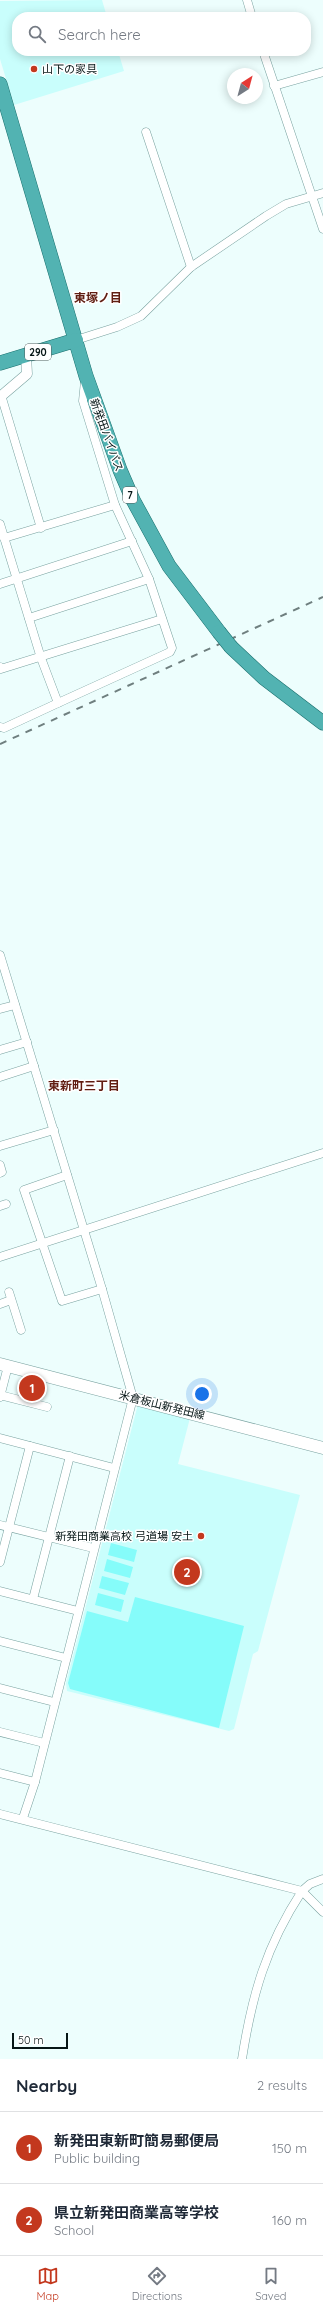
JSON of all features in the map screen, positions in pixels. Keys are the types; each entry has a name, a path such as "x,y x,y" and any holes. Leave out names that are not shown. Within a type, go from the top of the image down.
{"highway":[{"name":"新発田バイパス","path":"0,84 86,376 103,427 133,500 169,566 231,647 264,678 323,724"},
{"name":"290","path":"0,363 76,340"}],"main road":[{"name":"米倉板山新発田線","path":"4,1365 323,1448"}],"street":[{"path":"247,0 251,12"},
{"path":"265,56 323,229"},
{"path":"274,86 323,72"},
{"path":"146,132 191,267"},
{"path":"76,340 117,327 141,316 191,267 286,204 311,195 323,193"},
{"path":"26,356 27,374 1,396 41,528"},
{"path":"0,727 4,728 170,652 172,648 149,579 115,504 83,401 86,376"},
{"path":"4,538 41,528 115,504"},
{"path":"0,524 18,577 41,658 58,703"},
{"path":"0,584 132,541"},
{"path":"29,618 149,579"},
{"path":"0,667 1,669 41,658 162,619"},
{"path":"0,955 2,968 54,1130 133,1398 93,1548 35,1782 22,1818"},
{"path":"0,1010 15,1005"},
{"path":"0,1050 27,1042"},
{"path":"0,1077 34,1066"},
{"path":"0,1146 54,1130"},
{"path":"0,1257 43,1245 323,1153"},
{"path":"0,1165 2,1172 0,1173"},
{"path":"67,1175 24,1190 62,1301 102,1289"},
{"path":"0,1304 10,1296 21,1330"},
{"path":"4,1365 0,1396 47,1407"},
{"path":"0,1438 114,1468"},
{"path":"0,1562 30,1446"},
{"path":"33,1599 70,1456"},
{"path":"0,1525 93,1548"},
{"path":"0,1591 78,1611"},
{"path":"0,1641 66,1658"},
{"path":"0,1688 54,1702"},
{"path":"0,1732 44,1743"},
{"path":"0,1773 35,1782"},
{"path":"0,1814 22,1818 302,1891 323,1912"},
{"path":"242,2059 259,1980 268,1953 302,1891 310,1884 323,1879"}],"shaded area":[{"path":"102,0 106,12 12,12 12,56 120,56 124,71 14,105 0,59 0,1"},
{"path":"138,1404 190,1418 178,1464 300,1495 258,1651 253,1654 234,1729 229,1731 67,1691 66,1683"},
{"path":"111,1543 137,1550 134,1562 108,1555"},
{"path":"107,1559 133,1567 130,1578 104,1571"},
{"path":"102,1576 129,1583 125,1595 99,1588"},
{"path":"98,1593 124,1600 121,1612 95,1605"},
{"path":"135,1597 244,1626 219,1728 70,1689 68,1683 87,1611 128,1622"}],"railway":[{"path":"0,744 323,597"}],"place":[{"name":"山下の家具","path":"34,69"},
{"name":"新発田東新町簡易郵便局","path":"32,1388"},
{"name":"新発田商業高校 弓道場 安土","path":"201,1536"},
{"name":"県立新発田商業高等学校","path":"187,1572"}],"district":[{"name":"東塚ノ目","path":"98,298"},
{"name":"東新町三丁目","path":"84,1086"}]}
